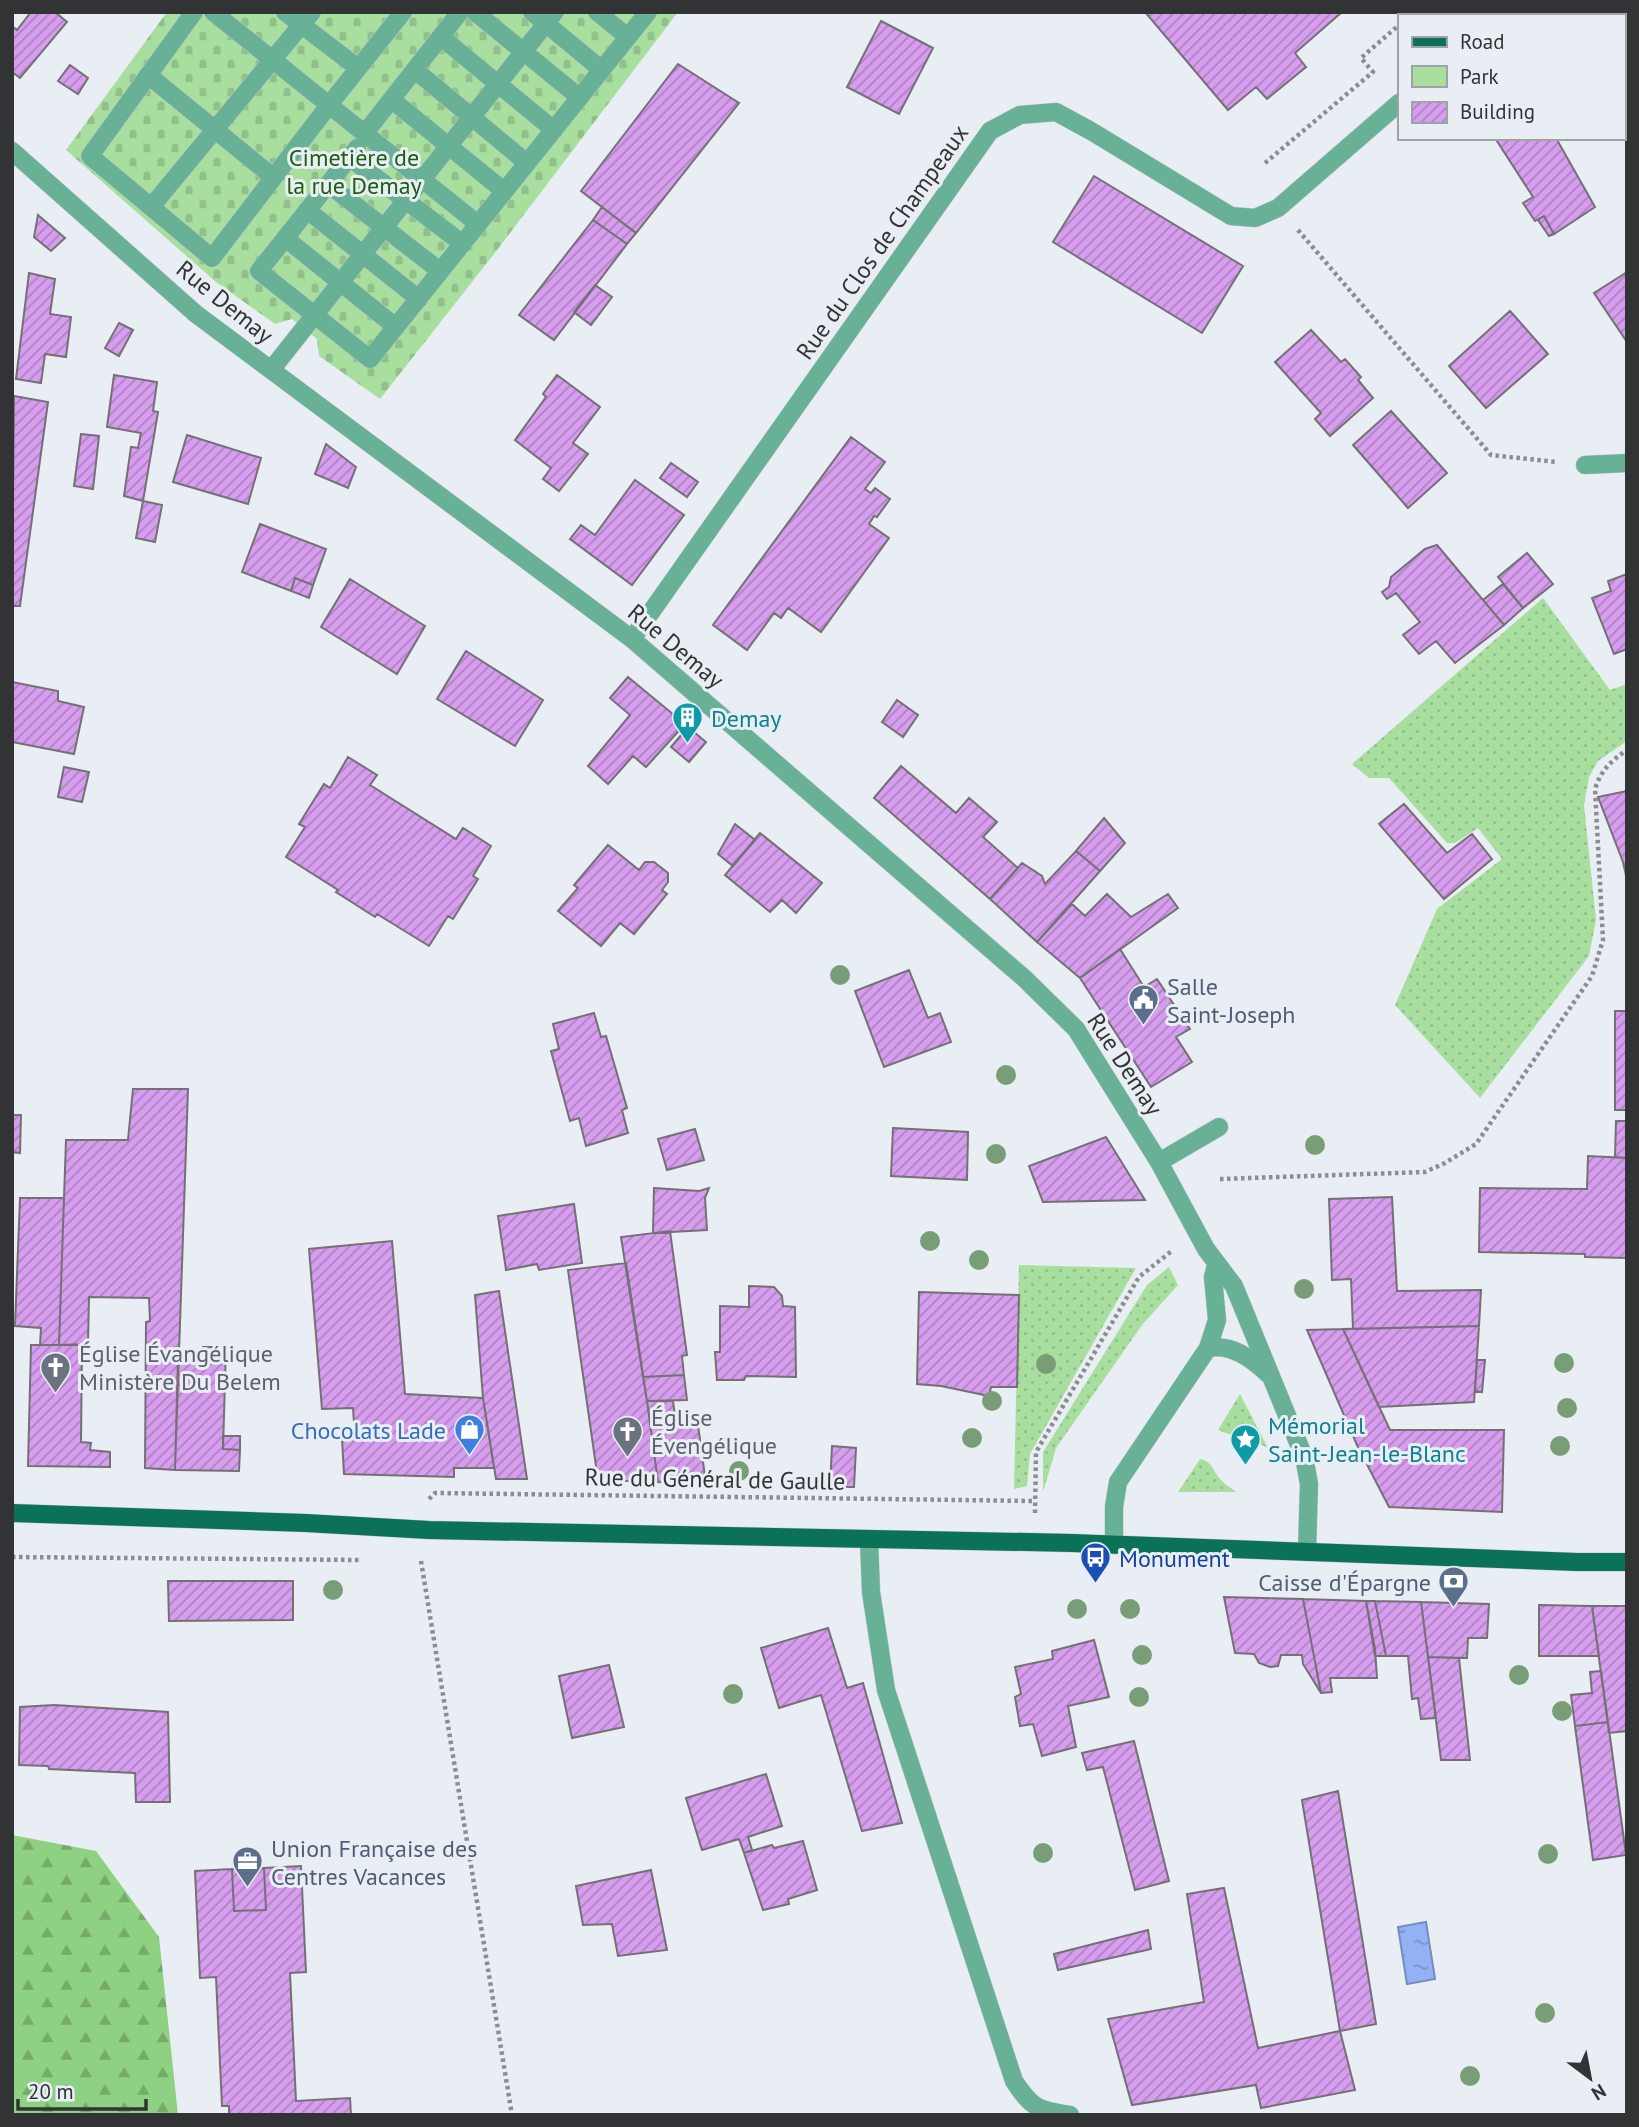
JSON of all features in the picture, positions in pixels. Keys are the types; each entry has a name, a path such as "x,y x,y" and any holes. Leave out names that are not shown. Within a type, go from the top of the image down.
{"main road":[{"path":"12,1513 429,1530 1114,1545 1577,1563 1627,1562"}],"street":[{"path":"194,12 90,156 212,258 404,12"},
{"path":"213,12 329,105 357,146 406,200 463,244"},
{"path":"285,12 307,19 358,68"},
{"path":"460,12 259,271 370,359 648,12"},
{"path":"475,12 579,97"},
{"path":"597,12 628,37"},
{"path":"271,370 498,85 523,52 544,16 602,70"},
{"path":"151,207 307,19"},
{"path":"441,37 554,130"},
{"path":"415,70 527,163"},
{"path":"148,75 273,177"},
{"path":"392,100 504,191"},
{"name":"Rue du Clos de Champeaux","path":"632,639 990,131 1020,115 1056,112 1231,216 1255,218 1278,208 1398,104"},
{"path":"357,146 422,180 478,224"},
{"name":"Rue Demay","path":"12,151 196,314 632,639 1024,978 1076,1029 1159,1162 1216,1265 1227,1274 1234,1286 1273,1378 1307,1472 1307,1552"},
{"path":"328,184 440,271"},
{"path":"307,210 419,299"},
{"path":"285,238 396,327"},
{"path":"1585,465 1627,463"},
{"path":"1159,1162 1219,1127"},
{"path":"1114,1545 1114,1507 1118,1482 1208,1348 1217,1321 1213,1277 1216,1265"},
{"path":"1208,1348 1219,1346 1250,1357 1273,1378"},
{"path":"869,1539 872,1592 886,1690 1014,2081 1029,2104 1070,2115"}],"path":[{"path":"1265,163 1373,72 1361,58 1398,25"},
{"path":"1278,208 1491,455 1585,465"},
{"path":"1220,1179 1425,1172 1476,1144 1592,976 1603,940 1595,789 1599,774 1627,750"},
{"name":"Rue du Général de Gaulle","path":"429,1530 429,1499 435,1493 1034,1501 1037,1452 1139,1277 1168,1252"},
{"path":"12,1557 368,1560"},
{"path":"412,1561 421,1561 512,2115"}],"green space":[{"name":"Cimetière de la rue Demay","path":"167,12 678,12 380,399 319,356 317,339 292,319 275,324 216,282 66,150"},
{"path":"1543,598 1610,690 1627,684 1627,741 1598,761 1589,777 1584,805 1596,920 1589,956 1480,1098 1395,1005 1437,909 1502,859 1478,828 1455,843 1447,843 1389,778 1369,778 1352,764"},
{"path":"1019,1265 1136,1268 1030,1454 1027,1486 1014,1489"},
{"path":"1169,1267 1178,1285 1142,1325 1056,1448 1043,1492 1043,1452 1147,1285"},
{"path":"1240,1394 1268,1448 1218,1430"},
{"path":"1200,1459 1208,1462 1218,1477 1236,1492 1178,1492"},
{"path":"12,1835 96,1851 159,1937 178,2115 12,2115"}],"water":[{"path":"1426,1922 1435,1979 1407,1984 1398,1927"}],"building":[{"path":"31,12 55,12 67,22 20,78 12,72 12,26 17,30"},
{"path":"1145,12 1342,12 1295,53 1306,67 1267,99 1256,87 1228,110"},
{"path":"881,21 933,48 899,114 847,87"},
{"path":"678,64 739,103 636,233 581,191"},
{"path":"70,65 88,78 78,94 58,81"},
{"path":"1496,140 1557,140 1595,207 1554,234 1544,216 1535,221 1523,203 1533,197"},
{"path":"1094,176 1243,266 1202,333 1053,242"},
{"path":"602,207 636,233 627,244 593,220"},
{"path":"38,215 65,238 51,251 34,237"},
{"path":"1544,216 1554,234 1549,236 1538,220"},
{"path":"593,220 627,244 554,340 519,315"},
{"path":"1627,272 1627,342 1594,293"},
{"path":"29,273 55,279 50,314 71,317 66,357 45,354 41,383 16,379"},
{"path":"595,285 612,297 591,325 574,312"},
{"path":"1510,311 1548,354 1486,408 1449,366"},
{"path":"119,323 133,330 119,356 105,348"},
{"path":"1311,330 1341,362 1345,359 1361,377 1358,380 1373,398 1330,436 1315,419 1321,413 1275,362"},
{"path":"114,375 157,382 153,411 158,412 143,501 124,496 131,447 138,448 141,433 107,427"},
{"path":"557,375 600,407 573,443 588,454 559,491 543,479 551,468 515,440 546,397 543,394"},
{"path":"14,396 48,402 20,606 12,606"},
{"path":"1391,411 1447,473 1408,508 1353,445"},
{"path":"81,434 99,436 93,489 74,486"},
{"path":"187,435 261,458 248,504 173,482"},
{"path":"851,437 885,462 865,489 871,493 875,488 890,499 869,524 889,538 821,632 788,608 781,618 774,613 747,650 713,625"},
{"path":"326,444 356,467 348,488 315,474"},
{"path":"671,463 698,482 687,497 660,478"},
{"path":"635,480 684,515 632,585 570,539 581,525 595,535"},
{"path":"143,501 162,505 155,542 136,538"},
{"path":"260,524 326,549 313,585 295,578 291,591 242,572"},
{"path":"1437,545 1504,625 1455,663 1436,641 1419,654 1403,635 1420,622 1396,593 1387,599 1382,592 1389,587 1391,577 1425,549"},
{"path":"1527,553 1553,584 1523,608 1498,577"},
{"path":"1627,574 1627,649 1614,654 1592,598 1611,591 1608,581"},
{"path":"295,578 313,585 309,598 291,591"},
{"path":"350,579 425,626 397,674 321,627"},
{"path":"1503,584 1523,608 1504,625 1483,600"},
{"path":"466,651 543,700 515,746 437,699"},
{"path":"628,677 685,724 646,767 633,756 608,784 588,766 630,715 610,698"},
{"path":"12,682 58,691 58,701 84,707 74,754 12,742"},
{"path":"897,700 918,715 903,737 882,722"},
{"name":"Demay","path":"688,727 706,742 689,762 671,747"},
{"path":"348,757 377,775 370,785 456,839 463,828 491,846 473,876 478,879 453,919 448,916 429,946 377,914 375,917 286,857 305,827 299,824 324,784 330,788"},
{"path":"901,766 956,813 969,798 997,822 983,837 1018,868 990,899 874,798"},
{"path":"64,767 89,772 82,802 58,797"},
{"path":"1627,791 1627,880 1623,862 1598,797"},
{"path":"1404,804 1447,853 1472,834 1492,859 1444,899 1379,824"},
{"path":"1104,818 1125,843 1100,871 1076,851"},
{"path":"735,824 755,840 733,866 718,854"},
{"path":"760,833 822,883 796,913 782,900 770,912 725,875"},
{"path":"608,845 639,870 645,862 654,862 668,873 668,882 662,890 667,894 634,934 620,923 601,946 558,911 578,888 574,885"},
{"path":"1076,851 1100,871 1037,942 990,899 1022,863 1042,876 1045,884"},
{"path":"1107,894 1131,917 1168,894 1178,908 1080,978 1037,942 1072,904 1085,916"},
{"path":"1120,949 1144,987 1157,979 1190,1029 1176,1037 1192,1062 1151,1087 1080,978"},
{"path":"909,970 928,1018 940,1013 951,1042 884,1067 855,991"},
{"path":"1615,1011 1627,1011 1627,1110 1615,1110"},
{"path":"594,1013 601,1037 606,1036 627,1108 622,1110 628,1133 586,1146 579,1118 570,1121 551,1051 559,1049 553,1024"},
{"path":"133,1089 188,1089 175,1470 145,1468 146,1322 150,1321 149,1298 89,1297 88,1344 59,1345 66,1140 128,1140"},
{"path":"12,1115 21,1115 20,1153 12,1152"},
{"path":"1616,1121 1627,1121 1627,1158 1615,1157"},
{"path":"893,1128 968,1132 967,1180 891,1176"},
{"path":"695,1129 704,1160 667,1170 658,1139"},
{"path":"1106,1137 1145,1200 1043,1202 1029,1166"},
{"path":"1588,1156 1627,1158 1627,1258 1585,1257 1585,1254 1479,1252 1480,1188 1587,1189"},
{"path":"654,1188 699,1191 709,1188 705,1198 707,1230 653,1233"},
{"path":"1392,1197 1397,1291 1481,1290 1479,1326 1353,1329 1351,1279 1332,1280 1329,1199"},
{"path":"20,1198 64,1198 59,1345 40,1345 41,1328 15,1326"},
{"path":"574,1204 582,1263 539,1270 537,1264 506,1270 498,1216"},
{"path":"670,1231 687,1355 682,1356 684,1375 643,1377 621,1237"},
{"path":"392,1241 405,1394 483,1398 494,1468 454,1468 454,1477 344,1474 342,1439 355,1438 353,1408 322,1409 309,1249"},
{"path":"626,1263 658,1482 598,1480 568,1270"},
{"path":"749,1286 774,1287 782,1296 783,1306 795,1307 796,1377 746,1376 744,1380 717,1380 715,1352 720,1352 720,1306 749,1307"},
{"path":"499,1291 527,1479 496,1479 483,1398 475,1295"},
{"path":"919,1292 1019,1295 1017,1387 991,1387 989,1396 917,1384"},
{"path":"1479,1326 1474,1402 1379,1407 1343,1329"},
{"path":"1343,1329 1390,1430 1504,1430 1502,1512 1389,1507 1357,1445 1307,1330"},
{"name":"Église Évangélique Ministère Du Belem","path":"31,1345 82,1345 81,1442 91,1443 90,1450 110,1452 110,1467 28,1466"},
{"path":"203,1347 226,1347 223,1449 240,1450 239,1471 175,1470 178,1358 201,1360"},
{"path":"1477,1360 1485,1360 1482,1392 1475,1391"},
{"path":"684,1375 687,1400 647,1401 643,1377"},
{"path":"647,1401 673,1401 676,1424 698,1425 706,1484 658,1482"},
{"path":"223,1436 240,1436 240,1450 223,1449"},
{"path":"832,1446 856,1448 854,1487 830,1487"},
{"path":"168,1581 293,1581 293,1620 169,1621"},
{"path":"1224,1597 1303,1599 1321,1693 1303,1664 1302,1655 1281,1655 1278,1666 1270,1667 1259,1663 1254,1654 1235,1653"},
{"path":"1303,1599 1366,1601 1375,1649 1377,1678 1330,1678 1332,1692 1321,1693"},
{"path":"1366,1601 1375,1601 1386,1656 1375,1656"},
{"path":"1375,1601 1421,1602 1436,1718 1421,1719 1418,1698 1412,1699 1408,1656 1386,1656"},
{"path":"1421,1602 1489,1604 1487,1638 1468,1638 1467,1658 1428,1657"},
{"path":"1539,1605 1592,1606 1599,1656 1539,1656"},
{"path":"1592,1606 1627,1606 1627,1731 1609,1733"},
{"path":"828,1628 847,1688 863,1683 902,1823 862,1831 821,1695 779,1708 761,1648"},
{"path":"1094,1640 1109,1697 1068,1706 1076,1747 1042,1756 1033,1724 1020,1726 1015,1697 1021,1694 1015,1667 1053,1659 1052,1651"},
{"path":"1428,1657 1459,1658 1470,1760 1441,1760"},
{"path":"609,1665 624,1727 572,1738 559,1676"},
{"path":"1601,1671 1608,1722 1575,1726 1571,1695 1592,1693 1590,1672"},
{"path":"54,1705 168,1712 170,1802 136,1802 135,1773 19,1765 20,1707"},
{"path":"1608,1722 1626,1855 1593,1860 1575,1726"},
{"path":"1134,1741 1169,1881 1135,1890 1103,1767 1087,1770 1082,1753"},
{"path":"766,1774 782,1826 748,1837 752,1850 744,1853 739,1839 702,1850 686,1798"},
{"path":"1338,1791 1376,2024 1340,2031 1302,1800"},
{"path":"803,1841 817,1890 788,1899 789,1904 763,1910 744,1853 772,1845 774,1848"},
{"path":"301,1866 306,1972 290,1973 296,2101 350,2098 351,2115 229,2115 229,2106 222,2106 216,1977 200,1978 195,1871 232,1869 234,1911 266,1910 264,1868"},
{"path":"264,1868 266,1910 234,1911 232,1869"},
{"path":"651,1870 667,1950 618,1956 612,1924 583,1925 576,1886"},
{"path":"1224,1888 1258,2048 1340,2031 1355,2090 1261,2108 1256,2085 1132,2105 1108,2019 1204,2002 1187,1894"},
{"path":"1148,1930 1151,1949 1058,1970 1054,1954"}],"place":[{"name":"Demay","path":"688,745"},
{"name":"Salle Saint-Joseph","path":"1144,1027"},
{"name":"Église Évangélique Ministère Du Belem","path":"56,1394"},
{"name":"Chocolats Lade","path":"469,1457"},
{"name":"Église Évengélique","path":"628,1458"},
{"name":"Mémorial Saint-Jean-le-Blanc","path":"1245,1466"},
{"name":"Monument","path":"1096,1585"},
{"name":"Caisse d'Épargne","path":"1454,1609"},
{"name":"Union Française des Centres Vacances","path":"248,1889"}]}
